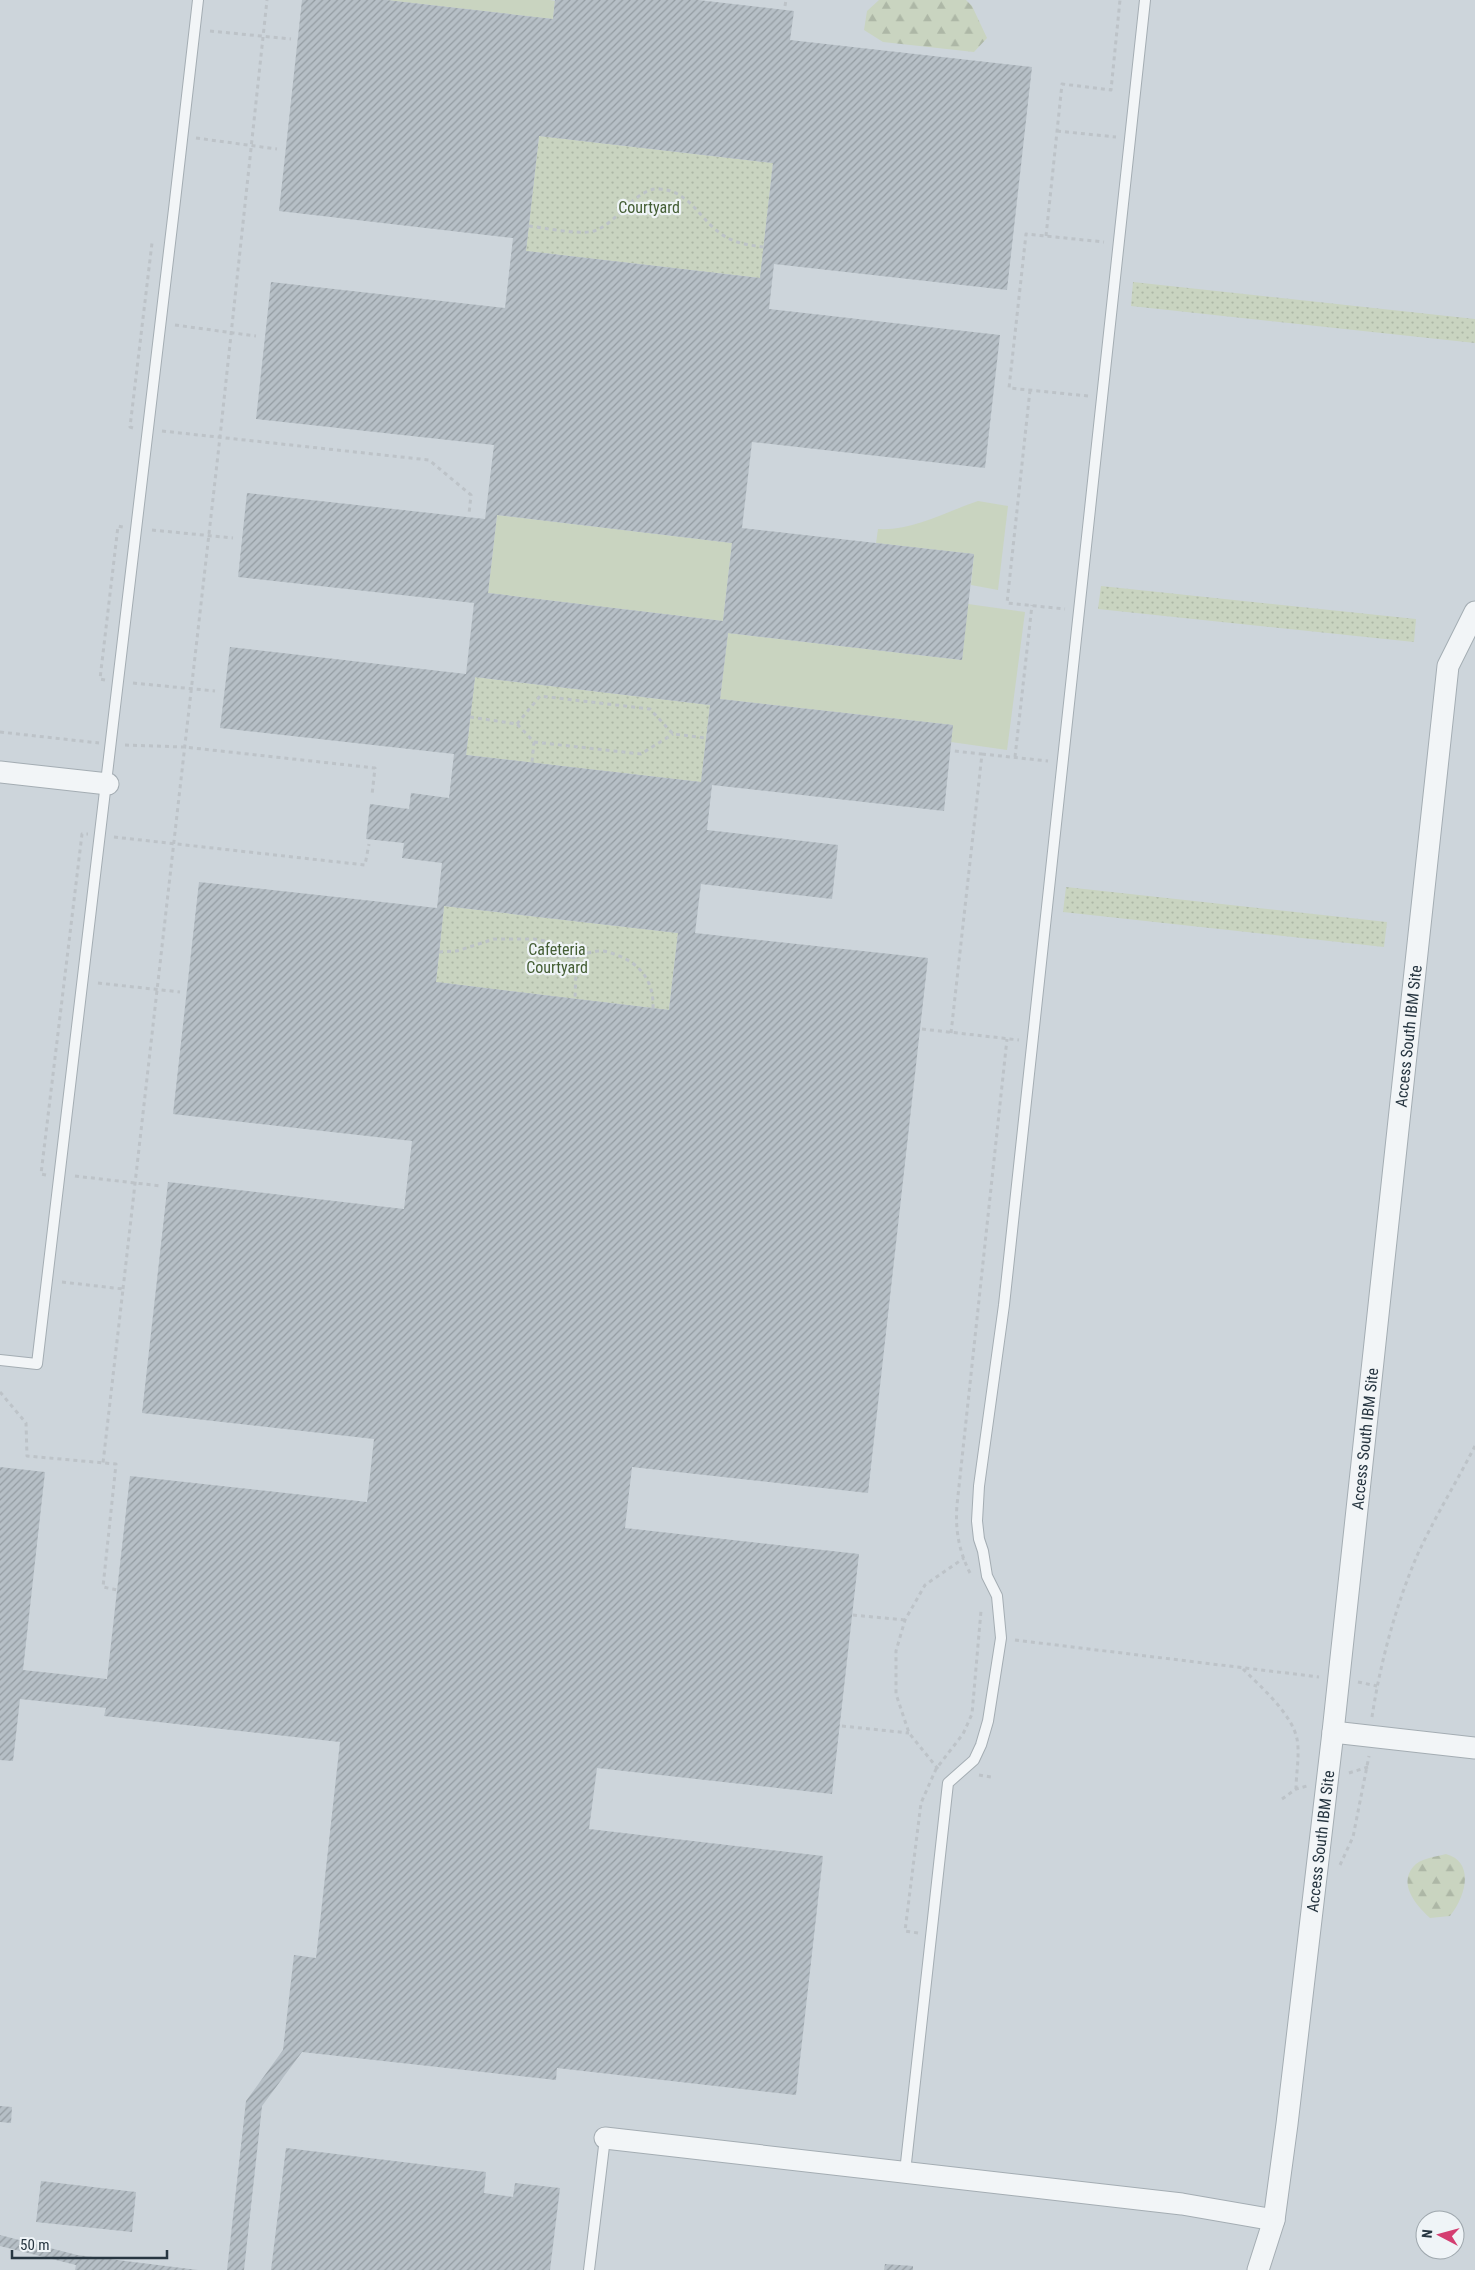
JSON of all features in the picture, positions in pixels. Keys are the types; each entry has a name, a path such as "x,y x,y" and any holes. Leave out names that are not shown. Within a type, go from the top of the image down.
{"street":[{"name":"Access South IBM Site","path":"1258,2270 1274,2220 1333,1732 1448,666 1475,612"},
{"path":"0,772 108,784"},
{"path":"1333,1732 1475,1748"},
{"path":"605,2138 1182,2204 1274,2220"}],"lane":[{"path":"0,1360 37,1364 102,836 198,0"},
{"path":"905,2172 948,1783 974,1760 981,1745 988,1722 1001,1638 997,1596 987,1576 984,1551 978,1532 979,1486 1004,1305 1145,0"},
{"path":"589,2270 605,2138"}],"path":[{"path":"103,1463 209,536 267,0"},
{"path":"785,6 786,0"},
{"path":"1046,236 1062,84 1111,90 1120,0"},
{"path":"195,29 291,40"},
{"path":"1058,131 1130,138"},
{"path":"182,136 277,149"},
{"path":"529,226 592,231 604,227 642,195 652,189 661,189 688,199 706,222 721,234 734,241 763,248"},
{"path":"1102,398 1009,388 1010,378 1026,234 1118,244"},
{"path":"142,323 160,323 256,336"},
{"path":"1030,390 1007,603 1079,610"},
{"path":"220,437 429,460 471,495 469,514"},
{"path":"118,526 233,538"},
{"path":"1015,757 1032,605"},
{"path":"191,689 215,692"},
{"path":"517,724 540,696 650,709 673,734"},
{"path":"470,717 517,724 534,742 641,754 673,734 706,738"},
{"path":"0,732 112,744 184,747 375,768 372,795"},
{"path":"532,762 534,742"},
{"path":"954,750 1062,762"},
{"path":"951,1033 982,754"},
{"path":"162,1186 42,1174 82,834 366,865 369,844"},
{"path":"439,952 457,951 494,940 534,939 551,942 572,958 576,968 575,998"},
{"path":"572,958 600,950 633,963 644,973 649,982 654,994 653,1008"},
{"path":"65,979 180,992"},
{"path":"922,1029 1032,1041"},
{"path":"971,1574 963,1558 956,1528 957,1505 1007,1039"},
{"path":"48,1281 123,1288"},
{"path":"0,1392 26,1423 27,1456 116,1464 103,1587 117,1590"},
{"path":"1339,1867 1353,1837 1368,1767 1377,1686 1400,1604 1417,1558 1475,1446"},
{"path":"842,1726 910,1733 896,1694 896,1651 905,1620 925,1585 963,1558 984,1551"},
{"path":"931,1935 905,1931 921,1803 936,1769 963,1734 972,1714 982,1608"},
{"path":"853,1615 905,1620"},
{"path":"980,1634 1242,1669 1339,1679 1377,1686"},
{"path":"1242,1669 1264,1690 1291,1723 1298,1740 1296,1789 1282,1799"}],"shaded area":[{"path":"0,0 1475,0 1475,2270 0,2270"}],"green space":[{"path":"386,0 550,0 555,1 553,19"},
{"path":"879,0 966,0 972,6 987,38 974,52 883,42 864,30 867,11"},
{"name":"Courtyard","path":"539,136 773,163 760,278 526,251"},
{"path":"1133,282 1475,319 1475,343 1131,306"},
{"path":"978,501 1008,506 998,590 971,585 974,554 876,543 878,529 891,529 916,524"},
{"path":"497,515 732,543 723,621 488,593"},
{"path":"1101,586 1416,619 1414,642 1098,609"},
{"path":"968,604 1025,612 1007,750 951,742 953,725 720,699 728,633 962,660"},
{"path":"475,677 710,705 701,782 466,755"},
{"path":"1066,887 1387,922 1384,947 1063,912"},
{"name":"Cafeteria Courtyard","path":"444,906 678,933 669,1010 436,982"},
{"path":"1446,1854 1455,1858 1461,1864 1465,1880 1463,1890 1456,1908 1450,1916 1430,1918 1411,1895 1408,1888 1409,1874 1416,1864 1428,1858"}],"building":[{"path":"302,0 386,0 553,19 555,0 698,0 794,11 790,40 1032,67 1007,290 774,264 769,309 1000,335 985,468 752,442 742,528 974,554 962,660 728,633 720,699 953,725 944,811 712,785 707,830 838,845 832,899 701,884 695,933 928,958 868,1493 632,1467 625,1528 859,1554 832,1794 597,1768 589,1829 823,1856 796,2095 557,2068 556,2080 302,2052 262,2106 244,2270 227,2270 246,2101 283,2050 294,1955 316,1958 340,1742 104,1716 106,1708 20,1699 13,1761 0,1760 0,1467 45,1472 23,1670 107,1679 130,1476 367,1502 374,1439 142,1413 168,1182 404,1209 412,1141 173,1114 199,882 437,908 442,863 402,858 404,843 366,839 370,804 409,809 411,793 449,798 454,754 220,728 230,647 466,674 474,603 238,577 247,493 485,519 494,445 256,419 271,282 505,308 513,238 279,211","holes":["539,136 773,163 760,278 526,251","497,515 732,543 723,621 488,593","475,677 710,705 701,782 466,755","444,906 678,933 669,1010 436,982"]},
{"path":"0,2106 12,2107 11,2123 0,2122"},
{"path":"286,2148 486,2172 484,2193 513,2197 515,2183 560,2188 550,2270 271,2270"},
{"path":"41,2181 136,2192 132,2232 36,2222"},
{"path":"0,2235 77,2255 198,2270 75,2270 76,2265 0,2246"},
{"path":"885,2264 913,2266 913,2270 884,2270"}]}
